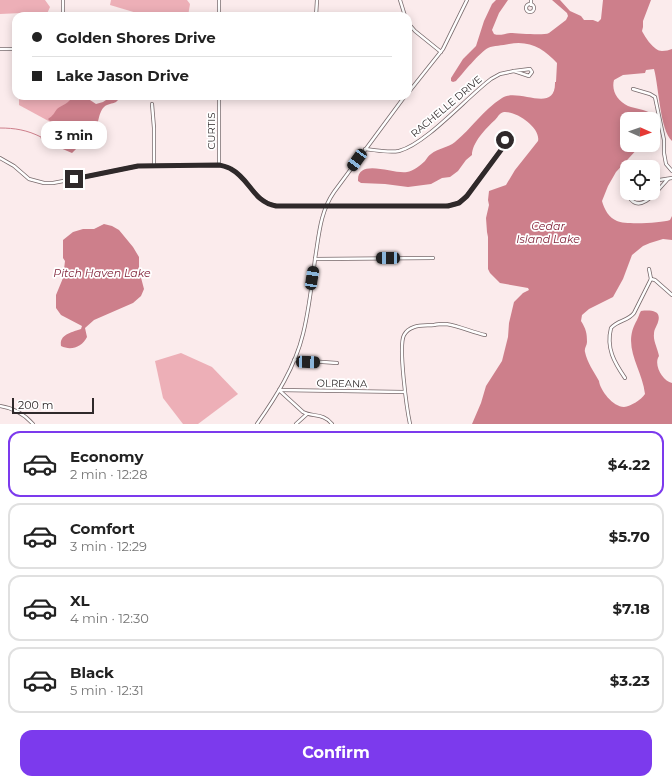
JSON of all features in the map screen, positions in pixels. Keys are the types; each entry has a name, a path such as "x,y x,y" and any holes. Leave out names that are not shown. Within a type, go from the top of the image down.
{"street":[{"path":"63,0 64,12"},
{"path":"219,0 219,12"},
{"path":"316,12 317,0"},
{"path":"400,0 404,12"},
{"path":"412,87 441,52 467,0"},
{"path":"531,0 531,5"},
{"path":"412,28 441,52"},
{"path":"0,49 12,49"},
{"name":"RACHELLE DRIVE","path":"365,149 392,151 407,148 435,128 491,79 502,73 529,68 532,73 528,76 514,71"},
{"path":"633,89 655,97 664,140 666,164 672,171"},
{"name":"CURTIS","path":"219,100 219,165"},
{"path":"257,424 279,390 294,360 303,333 320,225 326,206 365,149 402,100"},
{"path":"152,104 154,128 154,165"},
{"path":"0,158 14,166 29,179 44,183 70,180 138,166 219,165 231,168 243,178 257,196 270,205 446,206 455,204 467,196 501,150 506,138 511,136 513,138 512,142 501,150"},
{"path":"660,180 672,178"},
{"path":"660,188 668,179"},
{"path":"630,200 636,203 649,200"},
{"path":"315,259 433,258"},
{"path":"625,378 615,362 610,350 609,342 611,328 619,321 630,318 634,313 651,279 650,269"},
{"path":"651,279 655,280 672,295"},
{"path":"410,424 404,392 402,364 403,337 411,328 418,325 445,324 485,335"},
{"path":"294,360 336,363"},
{"path":"279,390 299,409 307,414 324,417 332,424"},
{"name":"OLREANA","path":"279,390 404,392"},
{"path":"0,406 12,408 23,414 33,424"},
{"path":"296,424 307,414"}],"shaded area":[{"path":"0,0 45,0 50,7 48,12 12,12 12,13 0,14"},
{"path":"111,0 187,0 190,4 189,12 134,12 110,5"},
{"path":"19,100 75,100 54,124 19,105"},
{"path":"181,353 212,367 238,394 198,424 183,424 163,398 155,361"}],"water":[{"name":"Cedar Island Lake","path":"496,0 508,0 499,13 492,30 494,34 546,34 566,20 568,16 567,13 552,0 560,0 570,11 581,16 584,20 593,20 598,22 601,19 603,0 651,0 643,21 642,31 656,49 666,51 672,49 672,141 668,136 662,118 654,69 646,70 645,73 623,75 614,80 614,92 621,101 628,106 648,112 620,112 620,152 635,152 627,160 620,160 620,168 608,186 602,201 609,215 614,220 621,222 659,222 670,220 672,216 672,240 663,239 650,243 643,246 632,255 623,279 613,297 589,309 582,315 581,321 586,334 586,356 602,389 612,401 624,407 636,402 645,394 632,348 631,339 633,330 641,311 651,311 657,313 659,318 654,331 654,337 659,356 657,364 662,376 672,383 672,424 472,424 486,386 502,361 514,302 523,293 529,290 528,288 500,283 490,273 488,269 488,237 486,218 489,205 489,191 506,185 515,170 538,141 536,131 527,121 509,112 501,113 480,136 474,146 472,155 466,160 458,171 450,177 442,178 431,184 408,187 361,183 358,181 359,174 370,168 401,172 407,172 414,169 423,163 434,152 455,142 489,108 502,98 517,96 543,99 549,97 554,92 557,63 542,50 524,43 493,46 488,48 456,81 451,81 451,78 463,59 476,46 484,21 492,4"},
{"path":"70,100 90,100 96,104 106,100 118,100 104,107 100,113 95,132 98,134 91,136 72,153 58,147 51,140 47,141 40,138 48,131 50,121 48,119 57,109"},
{"name":"Pitch Haven Lake","path":"104,224 119,230 133,247 139,257 139,270 144,289 141,296 133,303 94,320 85,328 87,337 79,346 69,348 61,346 64,336 81,329 82,326 61,315 56,308 56,295 63,278 65,261 63,258 63,240 73,232 83,229 94,229"}],"waterway":[{"path":"0,128 21,130 41,137"}],"route":[{"path":"74,179 103,172 148,165 219,165 231,168 243,178 257,196 270,205 448,206 459,203 467,196 501,150 505,140"}]}
